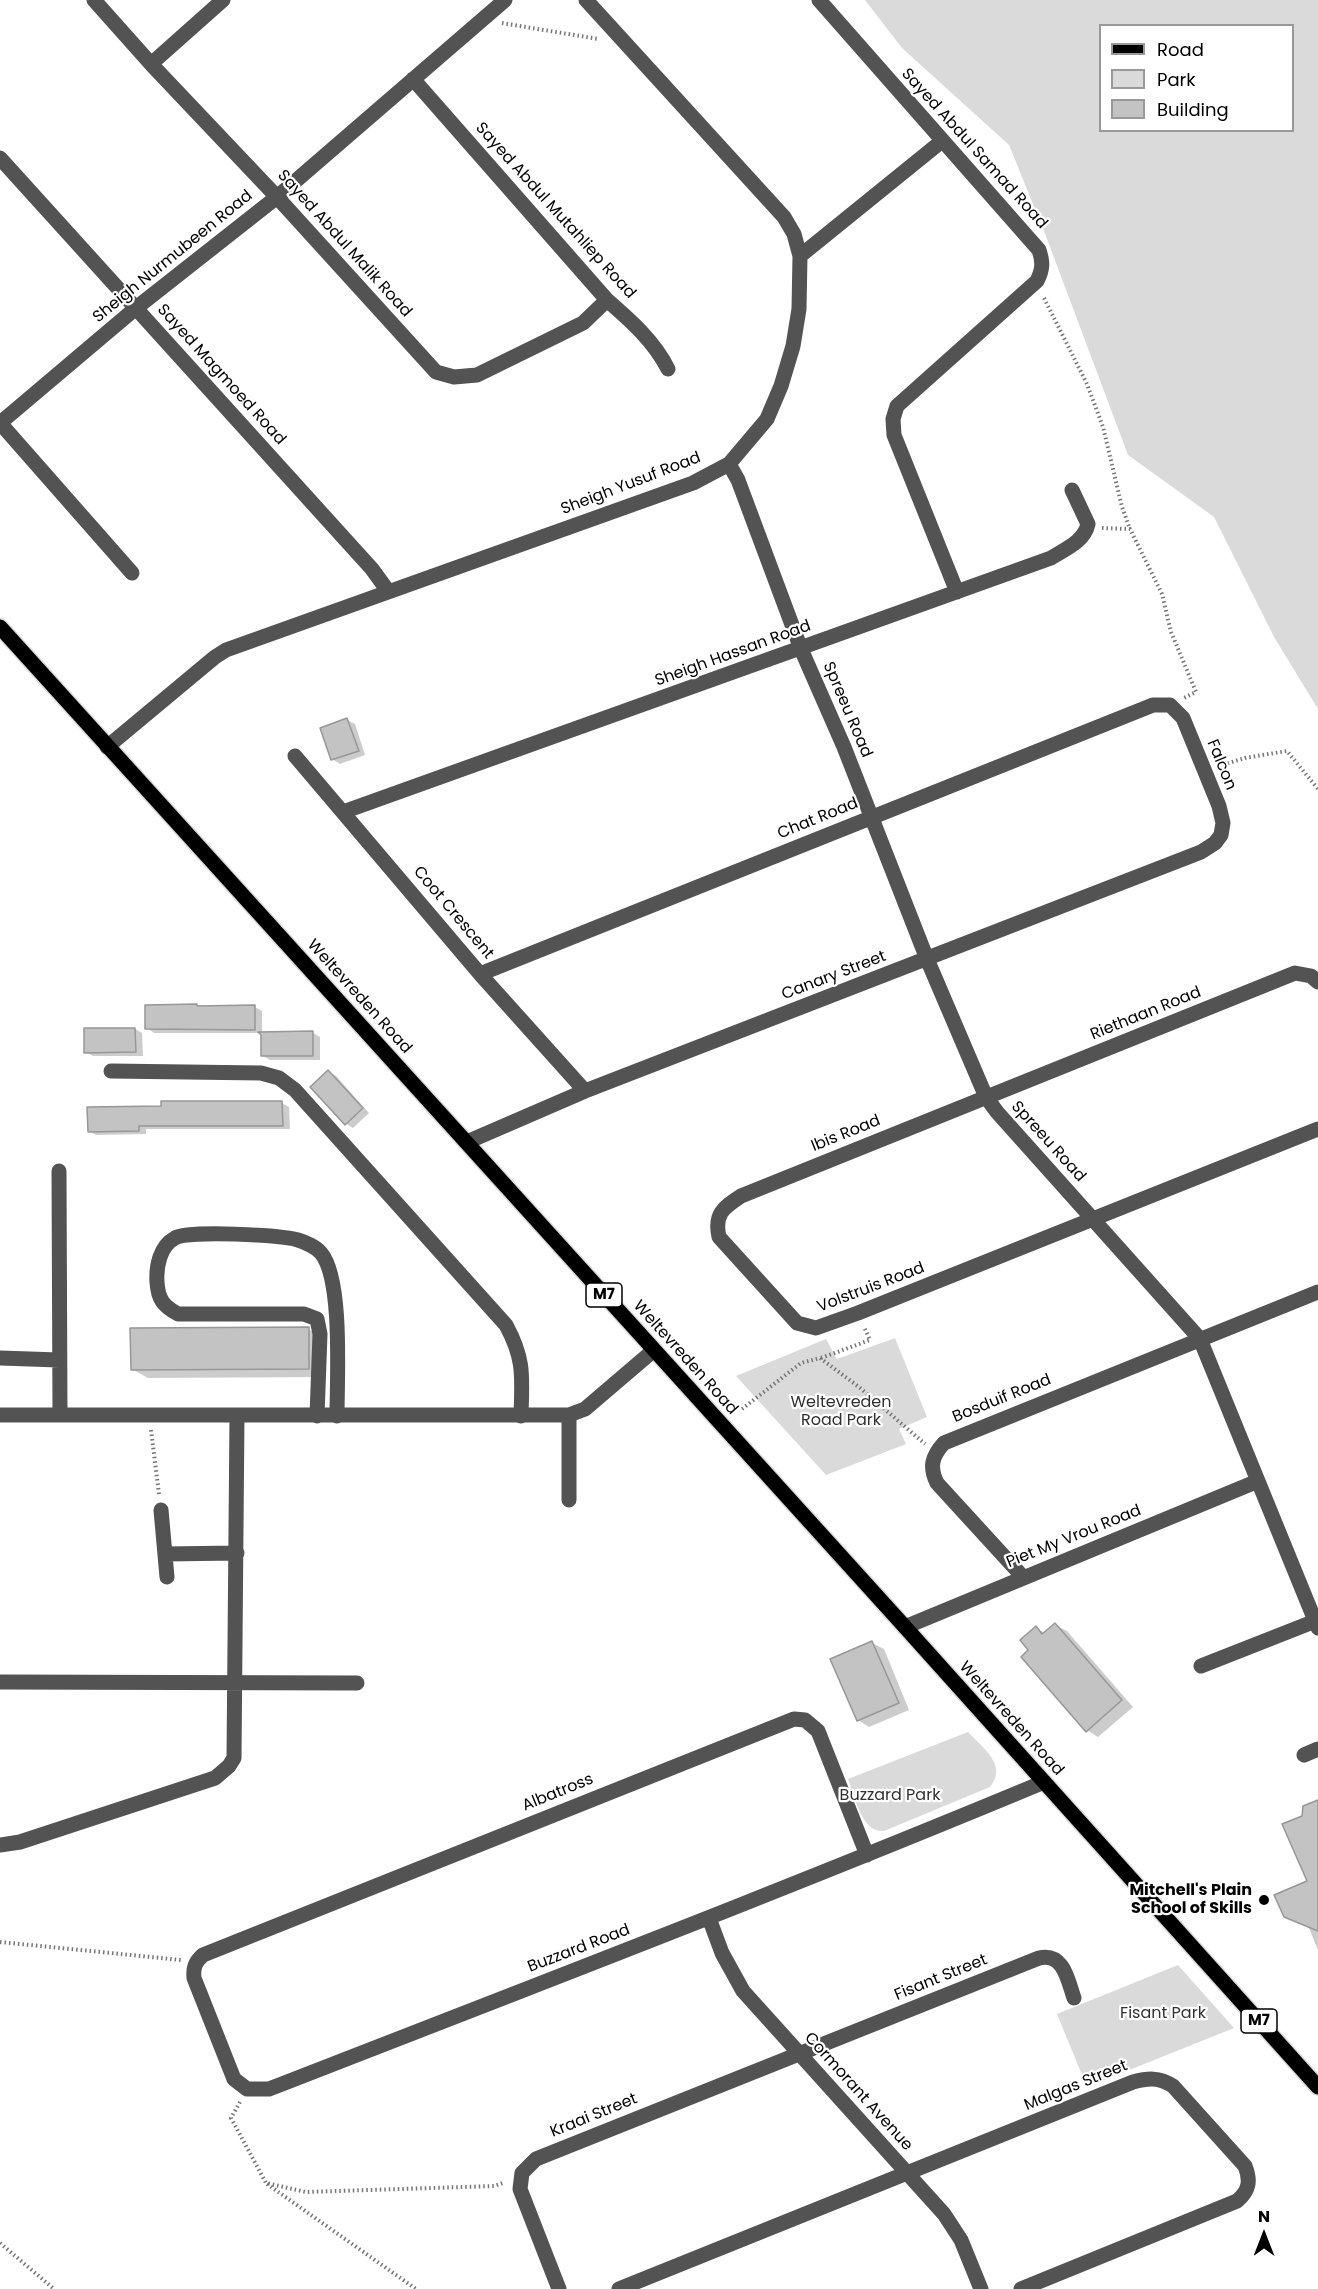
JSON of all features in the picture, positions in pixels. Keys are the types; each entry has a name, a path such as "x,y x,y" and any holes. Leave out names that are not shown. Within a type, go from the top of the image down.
{"main road":[{"name":"Weltevreden Road","path":"0,627 1316,2081"}],"street":[{"name":"Sayed Abdul Malik Road","path":"94,0 151,64 277,196 436,372 463,377 477,375 583,324 606,300"},
{"path":"151,64 223,0"},
{"name":"Sheigh Nurmubeen Road","path":"0,423 136,308 277,196 505,0"},
{"name":"Sheigh Yusuf Road","path":"107,747 226,650 693,483 729,464 767,419 781,386 793,346 799,309 800,256 794,234 784,217 586,0"},
{"name":"Sayed Abdul Samad Road","path":"819,0 1039,250 1043,270 1037,281"},
{"name":"Sayed Abdul Mutahliep Road","path":"413,79 606,300 626,316 658,350 668,369"},
{"path":"800,256 942,141"},
{"name":"Sayed Magmoed Road","path":"0,158 372,569 388,591"},
{"path":"957,592 894,435 893,419 897,406 1037,281"},
{"path":"0,423 132,573"},
{"name":"Spreeu Road","path":"729,464 738,480 801,649 844,747 927,959 986,1097 1200,1339 1317,1623"},
{"path":"1072,490 1088,528"},
{"name":"Sheigh Hassan Road","path":"343,812 1051,558 1078,541 1088,528"},
{"name":"Chat Road","path":"480,974 1153,705 1170,705"},
{"name":"Falcon","path":"1170,705 1183,718 1219,806 1223,823 1221,835 1215,843"},
{"name":"Coot Crescent","path":"295,756 480,974 585,1091"},
{"name":"Canary Street","path":"467,1142 585,1091 1201,852 1215,843"},
{"name":"Riethaan Road","path":"986,1097 1295,974 1311,976 1318,982"},
{"path":"111,1071 261,1073 279,1078 295,1090 506,1325 518,1348 522,1374 521,1416"},
{"name":"Ibis Road","path":"722,1208 741,1196 986,1097"},
{"path":"1093,1220 1318,1129"},
{"path":"60,1171 60,1415"},
{"name":"Volstruis Road","path":"722,1208 717,1225 719,1237 797,1323 816,1328 1093,1220"},
{"path":"317,1416 320,1334 317,1319 304,1314 178,1314 168,1309 158,1295 157,1271 164,1247 174,1238 189,1233 282,1237 306,1243 321,1252 330,1268 335,1294 337,1416"},
{"path":"1200,1339 1318,1292"},
{"name":"Bosduif Road","path":"1023,1577 937,1483 932,1474 935,1453 944,1443 957,1437 1200,1339"},
{"path":"0,1415 569,1415 585,1409 654,1350"},
{"path":"0,1358 60,1360"},
{"path":"0,1845 20,1842 215,1778 234,1758 237,1415"},
{"path":"569,1415 569,1500"},
{"name":"Piet My Vrou Road","path":"905,1627 1258,1481"},
{"path":"161,1510 167,1577"},
{"path":"165,1554 237,1553"},
{"path":"1201,1666 1317,1623"},
{"path":"0,1682 357,1683"},
{"name":"Albatross","path":"195,1966 202,1955 794,1719 806,1720 818,1731 867,1855"},
{"path":"1304,1755 1318,1749"},
{"name":"Buzzard Road","path":"247,2089 269,2089 709,1918 1044,1782"},
{"name":"Cormorant Avenue","path":"709,1918 722,1953 736,1981 953,2226 962,2240 981,2289"},
{"name":"Fisant Street","path":"799,2054 1044,1957 1054,1958 1062,1967 1074,1998"},
{"path":"195,1966 194,1978 234,2079 247,2089"},
{"name":"Kraai Street","path":"521,2176 528,2165 536,2159 799,2054"},
{"name":"Malgas Street","path":"906,2173 1147,2078 1163,2079 1173,2086 1245,2166 1249,2175 1249,2186 1237,2201 1021,2289"},
{"path":"618,2289 906,2173"},
{"path":"521,2176 522,2195 559,2289"}],"path":[{"path":"482,20 626,44"},
{"path":"1037,281 1049,310 1087,384 1103,427 1122,507 1130,529 1162,594 1171,632 1196,692 1170,705"},
{"path":"1088,528 1130,529"},
{"path":"1204,771 1245,758 1287,751 1318,789"},
{"path":"742,1409 801,1363 870,1340 862,1322"},
{"path":"820,1358 859,1387 925,1444"},
{"path":"149,1415 161,1510"},
{"path":"0,1941 195,1966"},
{"path":"247,2089 231,2118 266,2183 416,2289"},
{"path":"266,2183 306,2192 318,2192 494,2186 521,2176"},
{"path":"0,2243 54,2289"}],"green space":[{"path":"865,0 1318,0 1318,709 1274,637 1214,517 1128,455 1044,231 1009,145 902,48"},
{"name":"Weltevreden Road Park","path":"895,1338 927,1417 899,1429 906,1444 826,1475 736,1376 826,1339 837,1359"},
{"name":"Buzzard Park","path":"968,1732 995,1764 995,1779 990,1787 884,1831 876,1830 864,1820 848,1779"},
{"name":"Fisant Park","path":"1178,1965 1234,2028 1087,2087 1057,2014"}],"building":[{"path":"347,718 359,751 331,760 320,728"},
{"path":"197,1004 197,1006 255,1005 255,1030 145,1029 145,1005"},
{"path":"84,1028 135,1028 136,1052 84,1053"},
{"path":"313,1031 313,1056 261,1056 261,1035 258,1032"},
{"path":"328,1070 363,1108 345,1125 310,1087"},
{"path":"161,1101 282,1101 283,1126 139,1126 139,1131 88,1132 87,1107 161,1106"},
{"path":"309,1327 309,1369 131,1370 130,1328"},
{"path":"1055,1623 1122,1700 1086,1732 1021,1657 1028,1650 1020,1640 1036,1626 1042,1634"},
{"path":"872,1641 899,1703 857,1721 830,1659"},
{"path":"1318,1800 1318,1931 1284,1917 1274,1895 1307,1881 1282,1824 1302,1816 1303,1806"}],"place":[{"name":"Mitchell's Plain School of Skills","path":"1264,1900"}]}
